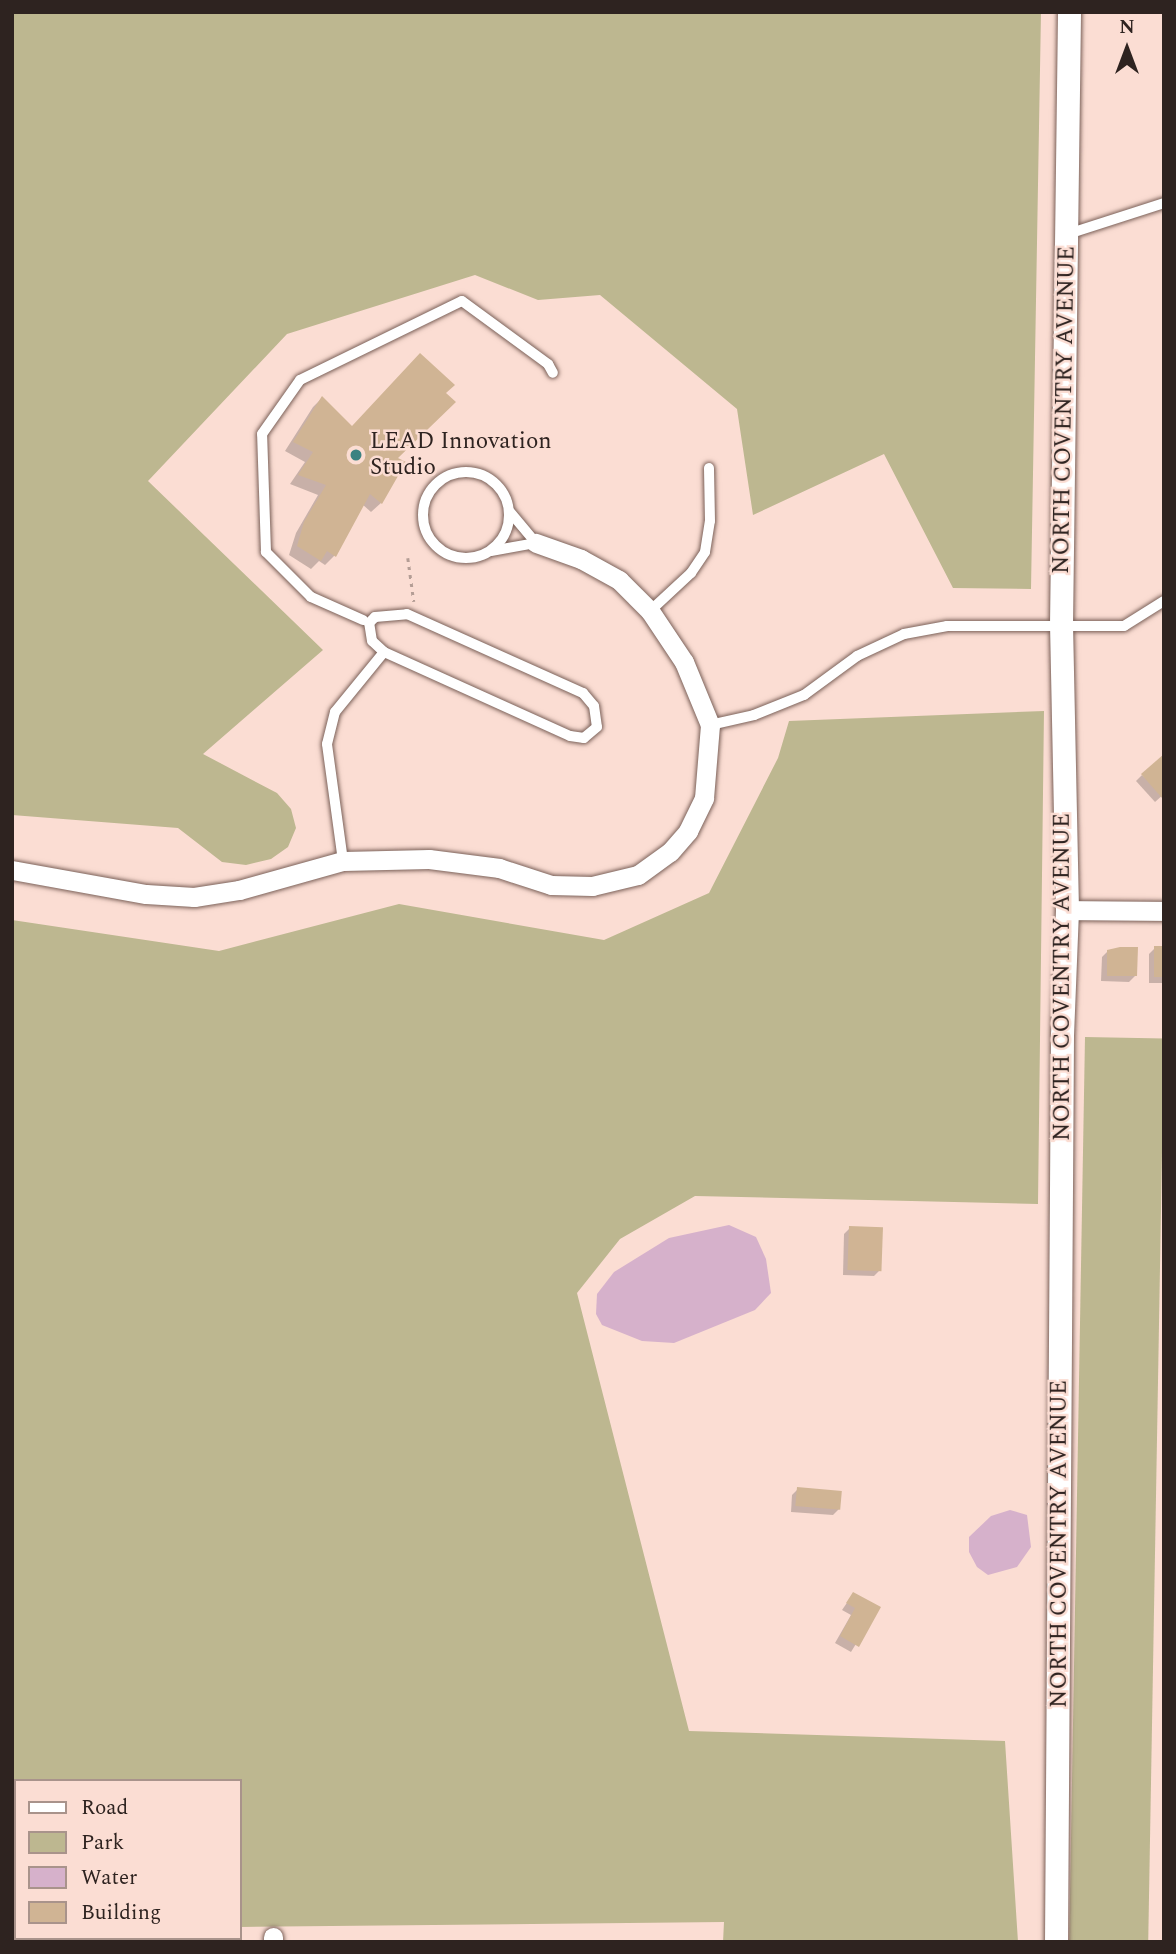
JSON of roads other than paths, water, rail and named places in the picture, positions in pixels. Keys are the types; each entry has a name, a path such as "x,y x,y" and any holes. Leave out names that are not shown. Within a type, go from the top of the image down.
{"street":[{"name":"NORTH COVENTRY AVENUE","path":"1056,1942 1062,1035 1067,910 1061,625 1069,12"},
{"path":"12,870 146,894 194,897 239,890 343,861 429,859 499,868 551,885 592,886 638,875 679,842 705,797 709,725 684,662 650,611 619,580 581,559 536,542"},
{"path":"1067,910 1164,911"}],"lane":[{"path":"1068,234 1164,203"},
{"path":"363,620 311,597 266,552 262,433 300,380 462,301 548,363 553,373"},
{"path":"650,611 691,573 705,552 710,521 709,468"},
{"path":"457,472 476,473 499,487 510,512 536,542 475,556 443,551 423,529 420,516 424,499 441,480 457,472"},
{"path":"491,551 503,538 510,512"},
{"path":"709,725 754,715 804,695 857,656 904,634 947,626 1061,625 1097,629 1124,626 1164,601"},
{"path":"407,614 583,694 594,706 597,726 583,738 570,736 384,652 372,641 369,623 375,617 407,614"},
{"path":"343,861 327,744 335,712 384,652"}],"water":[{"path":"729,1225 756,1237 766,1259 771,1293 755,1310 674,1343 642,1341 602,1325 596,1314 597,1294 614,1272 669,1238"},
{"path":"1010,1510 1027,1515 1031,1547 1017,1567 988,1575 977,1567 969,1552 969,1537 991,1516"}],"place":[{"name":"LEAD Innovation Studio","path":"356,455"}]}
